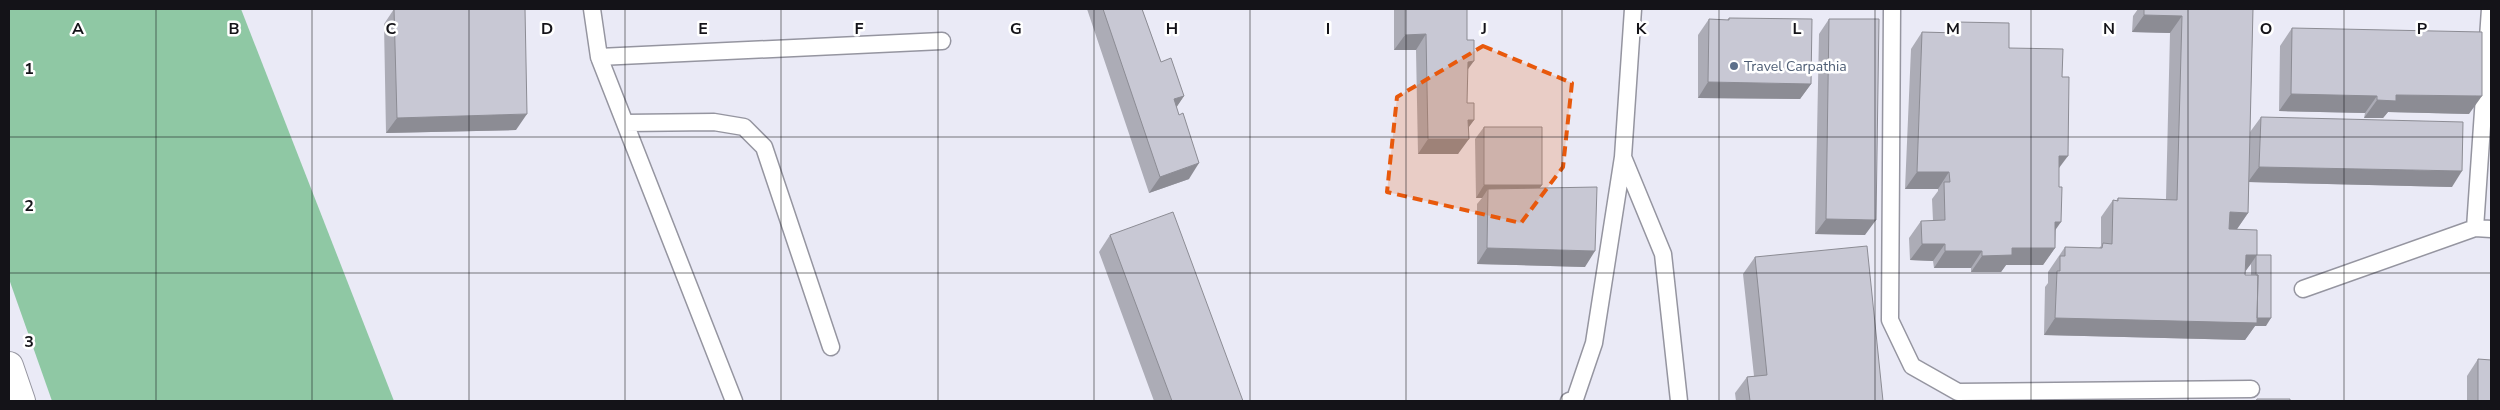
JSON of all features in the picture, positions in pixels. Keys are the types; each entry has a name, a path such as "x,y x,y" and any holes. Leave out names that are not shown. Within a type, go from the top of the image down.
{"street":[{"path":"9,366 21,401"}],"lane":[{"path":"592,9 599,57 734,401"},
{"path":"1569,401 1575,398 1594,343 1623,156 1633,9"},
{"path":"1892,9 1890,320 1912,366 1958,392 2251,389"},
{"path":"2303,289 2483,228 2490,9"},
{"path":"599,57 942,41"},
{"path":"625,123 714,122 744,127 764,147 831,346"},
{"path":"1623,156 1663,254 1678,401"}],"highlighted area":[{"path":"1483,46 1572,83 1563,167 1521,223 1387,192 1397,97"}],"green space":[{"path":"9,9 241,9 394,401 52,401 9,279"}],"building":[{"path":"394,9 525,9 527,114 397,118"},
{"path":"1103,9 1142,9 1161,62 1171,58 1184,96 1174,99 1179,115 1183,113 1199,163 1160,177"},
{"path":"1405,9 1467,9 1467,40 1474,40 1474,61 1468,62 1467,103 1474,103 1474,120 1468,120 1469,139 1428,139 1426,34 1405,35"},
{"path":"2144,9 2253,9 2248,213 2230,212 2229,229 2257,230 2257,255 2246,255 2245,275 2258,275 2257,323 2055,318 2057,271 2060,271 2060,256 2065,256 2065,247 2102,248 2103,243 2112,244 2113,200 2118,201 2118,198 2177,200 2182,16 2144,15"},
{"path":"1729,18 1812,19 1811,84 1708,82 1709,19 1729,20"},
{"path":"1829,19 1879,19 1876,220 1826,219"},
{"path":"1957,22 2009,23 2009,48 2063,49 2062,77 2069,77 2068,156 2059,156 2059,187 2062,187 2061,222 2055,222 2055,248 2012,248 2012,255 1982,256 1982,251 1945,251 1945,244 1922,244 1921,221 1945,220 1944,182 1950,182 1949,172 1917,172 1922,32 1957,33"},
{"path":"2292,28 2482,32 2482,96 2396,95 2396,101 2377,100 2377,96 2291,94"},
{"path":"2261,117 2463,122 2462,171 2259,167"},
{"path":"1484,127 1542,127 1542,185 1484,185"},
{"path":"1597,187 1595,251 1487,248 1488,189"},
{"path":"1173,212 1243,401 1172,401 1110,235"},
{"path":"1867,246 1883,401 1750,401 1747,377 1767,375 1755,257"},
{"path":"2256,255 2271,255 2271,318 2257,318 2258,275 2256,275"},
{"path":"2478,359 2491,360 2491,401 2478,401"},
{"path":"2257,399 2290,399 2290,401 2256,401"}],"place":[{"name":"Travel Carpathia","path":"1734,66"}]}
